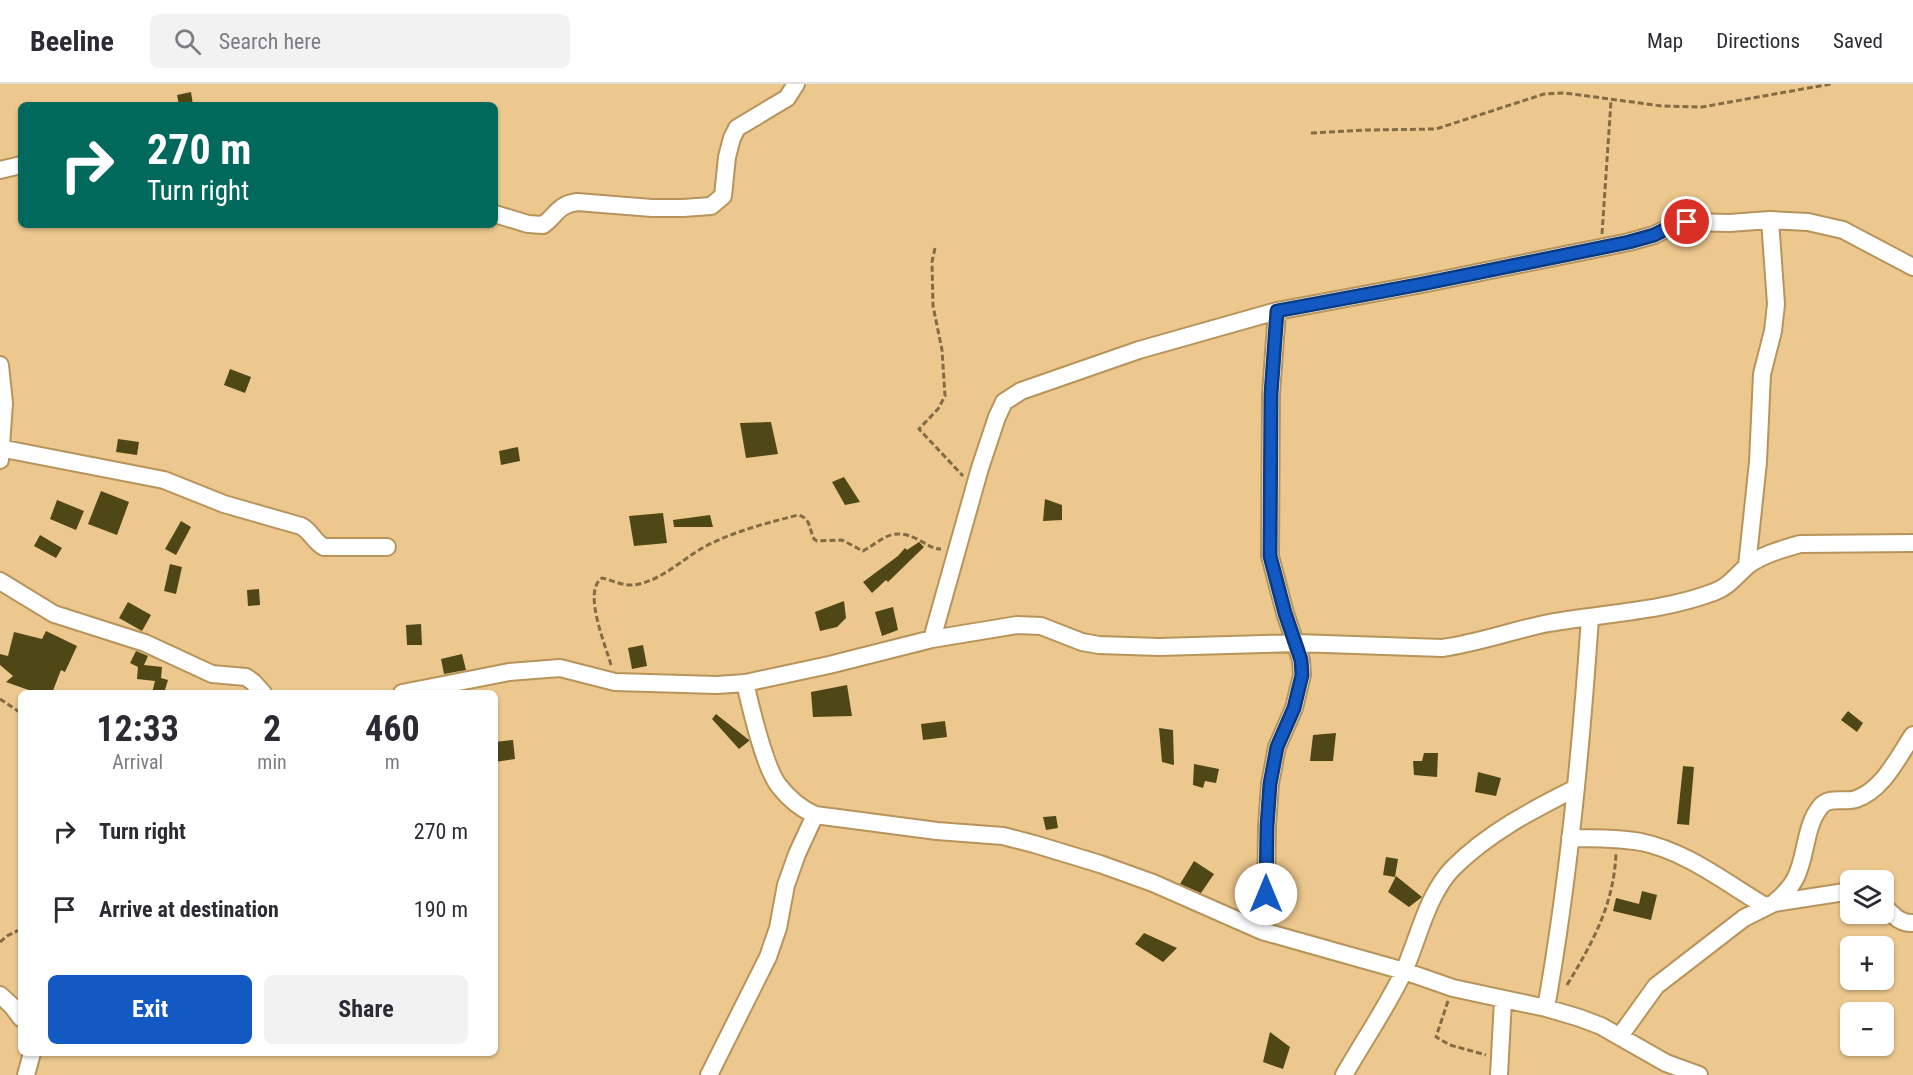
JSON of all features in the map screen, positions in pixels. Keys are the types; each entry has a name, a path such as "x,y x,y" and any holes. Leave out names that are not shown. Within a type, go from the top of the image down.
{"street":[{"path":"498,215 528,224 543,225 550,220 556,210 577,202 652,208 711,206 723,196 727,157 737,128 787,98 796,84"},
{"path":"0,170 18,166"},
{"path":"1748,566 1758,462 1762,374 1773,331 1776,304 1770,220"},
{"path":"932,639 974,488 997,417 1004,402 1021,391 1138,350 1277,311 1602,247 1654,235 1678,223 1770,220 1808,222 1843,230 1913,267"},
{"path":"1262,931 1266,894 1270,784 1277,747 1298,696 1302,675 1297,643 1285,613 1270,556 1271,394 1277,311"},
{"path":"0,365 4,403 0,452 164,480 224,504 301,526 309,530 318,544 324,547 387,547"},
{"path":"417,690 476,678 536,669 560,668 615,682 717,685 745,683 932,639 1017,625 1041,626 1082,642 1100,645 1159,647 1297,643 1442,648 1464,645 1550,623 1624,613 1696,598 1718,591 1731,583 1748,566 1784,548 1800,544 1913,543"},
{"path":"0,581 54,614 145,643 212,674 246,677 260,690"},
{"path":"1548,1008 1576,788 1590,618"},
{"path":"745,683 770,770 778,785 802,809 816,815 937,831 1003,836 1034,844 1153,883 1262,931 1404,971 1453,988 1548,1008 1580,1018 1620,1036 1666,1063 1699,1075"},
{"path":"1770,905 1795,880 1812,823 1822,805 1827,801 1855,799 1863,795 1908,755 1913,735"},
{"path":"1344,1075 1378,1020 1404,971 1432,900 1453,868 1508,825 1576,788"},
{"path":"710,1075 768,957 778,928 786,885 796,854 816,815"},
{"path":"1570,838 1616,839 1642,843 1671,852 1770,905"},
{"path":"1620,1036 1656,986 1744,918 1770,905 1840,893"},
{"path":"1894,915 1906,923 1913,923"},
{"path":"0,995 18,1014"},
{"path":"1499,1067 1503,1000"},
{"path":"26,1075 31,1056"}],"path":[{"path":"1311,133 1436,129 1544,94 1565,93 1611,100 1702,107 1831,84"},
{"path":"1602,247 1611,100"},
{"path":"935,248 932,262 933,306 942,350 945,396 938,409 919,429 974,488"},
{"path":"615,682 592,592 596,582 602,578 634,585 671,569 721,539 746,529 798,515 809,522 814,539 842,540 863,550 881,537 892,534 912,537 937,549 942,549 945,545"},
{"path":"0,699 18,711"},
{"path":"1548,1008 1596,934 1608,906 1613,890 1616,839"},
{"path":"0,942 18,930"},
{"path":"1453,988 1436,1037 1499,1067"}],"building":[{"path":"191,92 193,102 178,102 177,95"},
{"path":"230,369 251,377 245,393 224,385"},
{"path":"771,422 778,454 746,458 740,423"},
{"path":"118,439 139,442 137,455 116,452"},
{"path":"518,447 520,461 501,465 499,451"},
{"path":"844,477 860,502 845,505 832,482"},
{"path":"101,491 129,502 117,535 88,524"},
{"path":"1045,499 1062,505 1062,520 1043,521"},
{"path":"57,500 84,511 76,530 50,519"},
{"path":"663,513 667,543 634,546 629,516"},
{"path":"710,515 713,527 674,527 673,520"},
{"path":"181,521 191,527 176,555 165,549"},
{"path":"40,535 62,548 56,558 34,546"},
{"path":"919,542 924,547 888,582 886,580 872,593 863,582 898,556 905,548 907,550"},
{"path":"170,564 182,567 176,594 164,591"},
{"path":"259,589 260,605 248,606 247,590"},
{"path":"844,601 846,618 837,627 820,631 815,612"},
{"path":"128,602 151,615 142,631 119,618"},
{"path":"893,607 898,630 882,636 875,612"},
{"path":"421,624 422,645 407,645 406,625"},
{"path":"46,631 77,646 65,672 61,670 53,690 29,690 6,682 13,676 0,665 0,654 8,656 14,632 42,639"},
{"path":"643,645 647,666 632,669 628,648"},
{"path":"136,651 148,656 144,665 162,667 161,678 168,680 165,690 153,690 155,681 137,679 138,667 130,663"},
{"path":"462,654 466,670 444,674 441,659"},
{"path":"847,685 852,716 813,717 811,692"},
{"path":"1848,711 1863,723 1857,732 1841,720"},
{"path":"716,714 749,741 739,749 712,719"},
{"path":"945,721 947,737 923,740 921,724"},
{"path":"1159,728 1173,730 1174,765 1162,762"},
{"path":"1336,733 1333,761 1310,761 1313,735"},
{"path":"513,740 515,759 498,762 498,742"},
{"path":"1424,753 1438,753 1437,777 1414,775 1413,761 1422,761"},
{"path":"1194,764 1219,769 1216,783 1205,781 1203,788 1193,785"},
{"path":"1683,766 1694,767 1689,825 1677,824"},
{"path":"1478,772 1501,778 1496,796 1475,792"},
{"path":"1056,816 1058,828 1046,830 1043,817"},
{"path":"1386,857 1398,859 1395,877 1383,875"},
{"path":"1194,861 1214,874 1201,893 1180,884"},
{"path":"1396,876 1422,897 1409,907 1388,892"},
{"path":"1642,891 1657,895 1651,920 1613,911 1616,898 1639,904"},
{"path":"1144,933 1177,948 1163,962 1135,944"},
{"path":"1270,1032 1290,1047 1283,1069 1263,1062"}],"route":[{"path":"1266,894 1270,784 1277,747 1294,708 1302,675 1297,643 1285,613 1273,571 1269,545 1272,360 1277,311 1629,242 1654,235 1678,223 1687,222"}]}
